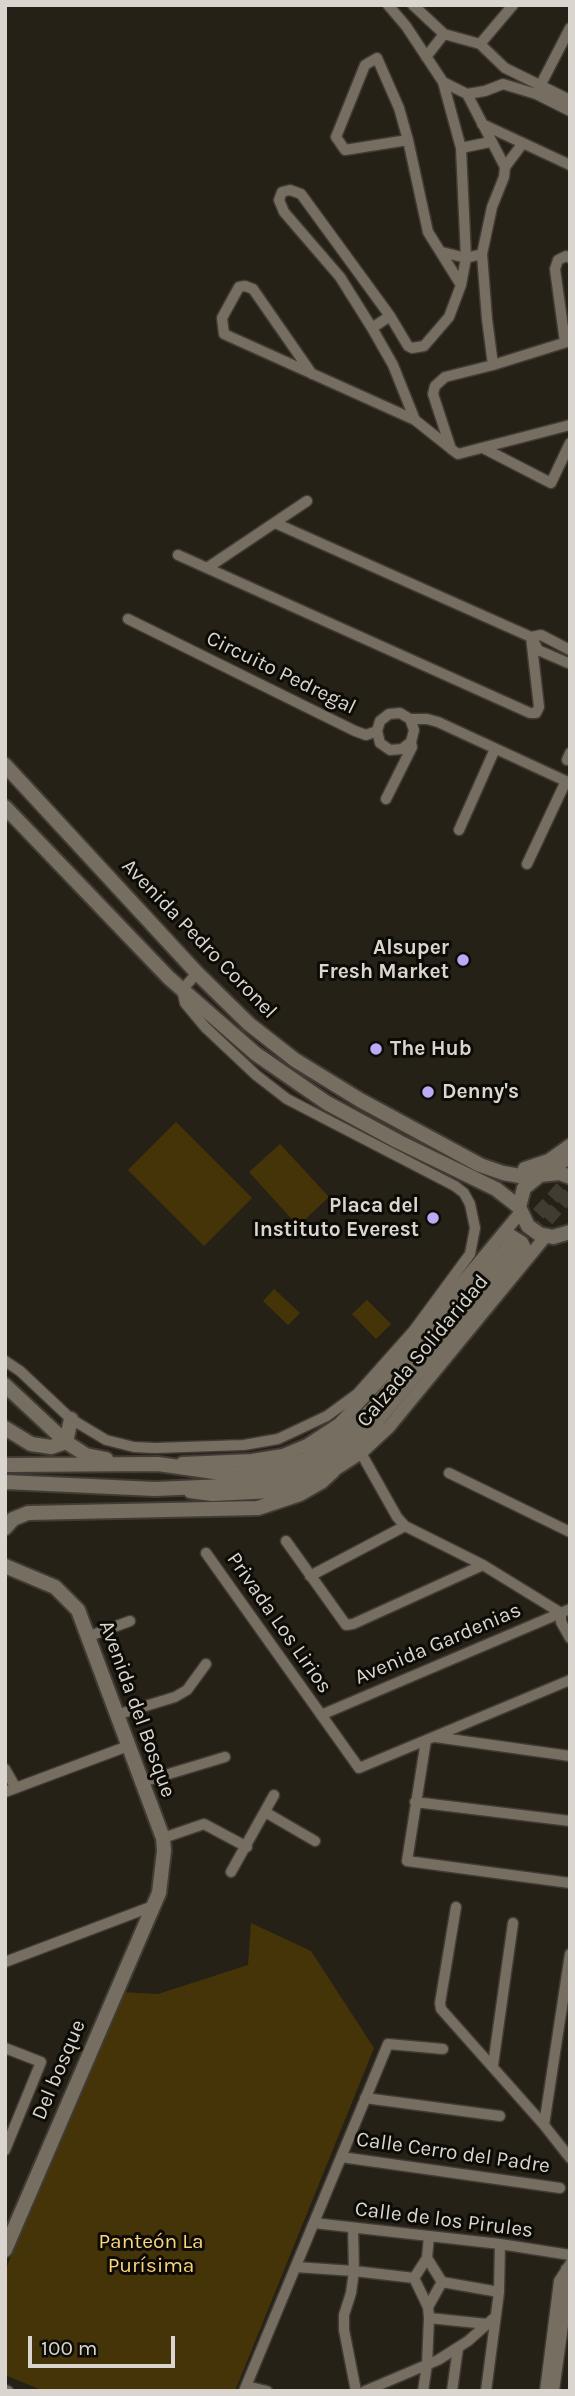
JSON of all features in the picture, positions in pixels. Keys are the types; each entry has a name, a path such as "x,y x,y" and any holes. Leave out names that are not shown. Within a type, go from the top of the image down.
{"main road":[{"name":"Avenida Pedro Coronel","path":"5,765 197,973 249,1024 295,1060 327,1081 491,1170 520,1176 545,1173 570,1177"},
{"name":"Avenida Pedro Coronel","path":"5,807 182,990 256,1054 327,1103 399,1142 496,1189 519,1210 528,1226 546,1236"},
{"path":"401,1122 416,1123 494,1165 506,1168 525,1169 541,1165 570,1146"},
{"path":"519,1210 524,1188 545,1173"},
{"path":"546,1236 568,1234"},
{"name":"Calzada Solidaridad","path":"158,1464 228,1474 270,1471 305,1460 319,1452 342,1437 372,1410 517,1254"},
{"name":"Calzada Solidaridad","path":"155,1489 260,1483 285,1478 325,1463 352,1444 377,1421 517,1254"},
{"path":"5,1385 66,1442 86,1455 138,1465"},
{"path":"66,1442 71,1419"},
{"path":"5,1428 31,1444 51,1447 66,1442"},
{"path":"5,1465 158,1464"},
{"path":"5,1528 13,1519 28,1513 258,1508 300,1494 321,1482 333,1471"},
{"path":"5,1482 155,1489"},
{"name":"Avenida del Bosque","path":"5,1566 55,1587 78,1610 163,1838 159,1893 153,1906"},
{"name":"Del bosque","path":"5,2250 153,1906"}],"street":[{"path":"388,5 443,82 461,148 466,258 461,285 449,317 424,346 408,346 390,316 301,194 290,190 282,192 279,200 284,212 340,276 393,365 417,422"},
{"path":"413,5 444,34 480,44 505,68 570,111"},
{"path":"480,44 513,5"},
{"path":"539,90 570,28"},
{"path":"426,57 444,34"},
{"path":"408,140 345,150 336,136 365,65 377,58 399,108 408,140 428,232 461,285"},
{"path":"503,84 505,68"},
{"path":"443,82 467,94 485,92 503,84 539,90 570,100"},
{"path":"467,94 505,167"},
{"path":"482,124 570,165"},
{"path":"461,148 490,142"},
{"path":"494,365 482,254 492,207 504,177 505,167 523,143"},
{"path":"442,252 466,258 482,254"},
{"path":"451,449 433,394 435,386 445,377 567,342 555,269 558,260 566,256 570,258"},
{"path":"312,374 253,289 239,287 222,317 224,334 417,422 458,454 570,425"},
{"path":"372,328 390,316"},
{"path":"417,422 439,412"},
{"path":"483,448 551,484 570,443"},
{"path":"207,568 307,501"},
{"path":"275,523 531,637 541,635 570,650"},
{"path":"178,555 530,713 536,713 539,707 531,637"},
{"name":"Circuito Pedregal","path":"128,619 366,735 376,732 380,721 389,714 400,713 410,719"},
{"path":"531,637 538,650 570,662"},
{"path":"386,799 412,747 414,730 410,719 438,722 568,782 527,864"},
{"path":"376,732 380,743 390,750 402,749 411,742"},
{"path":"459,830 495,749"},
{"path":"5,1360 71,1419 106,1440 145,1448 244,1445 278,1439 337,1410 357,1394 445,1291 470,1254 475,1238 470,1204 464,1193 287,1099 256,1075 205,1027 186,1003 182,990 197,973"},
{"path":"327,1103 325,1096 334,1091 368,1110 377,1109"},
{"path":"545,1173 570,1157"},
{"name":"Calzada Solidaridad","path":"158,1464 252,1460 283,1455 319,1439 361,1402 519,1210"},
{"path":"492,1245 509,1234 518,1239 527,1252 517,1254"},
{"name":"Calzada Solidaridad","path":"155,1489 212,1495 256,1494 297,1486 333,1471 361,1453 389,1427 517,1254 546,1236"},
{"path":"361,1453 397,1517 405,1526 566,1611 561,1622 570,1637"},
{"path":"449,1473 570,1532"},
{"path":"310,1576 405,1526"},
{"path":"286,1541 346,1625 483,1565"},
{"name":"Privada Los Lirios","path":"206,1553 359,1768 430,1739"},
{"name":"Avenida Gardenias","path":"321,1714 566,1611"},
{"path":"88,1637 130,1621"},
{"path":"116,1715 175,1697 187,1690 206,1664"},
{"path":"430,1739 570,1680"},
{"path":"430,1739 570,1756"},
{"path":"430,1739 415,1802 407,1861 570,1883"},
{"path":"5,1769 10,1790 128,1746"},
{"path":"142,1782 225,1757"},
{"path":"231,1872 274,1795"},
{"path":"415,1802 570,1821"},
{"path":"265,1812 315,1841"},
{"path":"163,1838 204,1824 247,1847"},
{"path":"5,1962 153,1906"},
{"path":"456,1907 439,2003 441,2009 570,2158"},
{"path":"493,2066 513,1923"},
{"path":"544,2125 570,1954"},
{"path":"267,2391 245,2388 388,2044 443,2049"},
{"path":"5,2048 41,2062 5,2150"},
{"path":"365,2098 500,2116"},
{"name":"Calle Cerro del Padre","path":"341,2157 559,2188"},
{"name":"Calle de los Pirules","path":"314,2223 500,2244 570,2255"},
{"path":"353,2228 354,2270 344,2315 344,2330 356,2391"},
{"path":"414,2278 427,2258 429,2236"},
{"path":"486,2391 491,2321 499,2292 500,2244"},
{"path":"427,2258 442,2282 499,2292"},
{"path":"554,2391 561,2342 564,2281 568,2266"},
{"path":"296,2267 354,2270 414,2278"},
{"path":"414,2278 428,2312 427,2365 423,2391"},
{"path":"428,2312 442,2282"},
{"path":"428,2312 491,2321"},
{"path":"365,2391 427,2365 458,2348 491,2321"},
{"path":"545,2391 561,2342"},
{"path":"452,2391 458,2348"}],"green space":[{"path":"176,1122 252,1198 204,1246 128,1170"},
{"path":"280,1144 329,1197 298,1226 249,1172"},
{"path":"274,1289 300,1313 288,1325 263,1301"},
{"path":"367,1300 391,1324 376,1339 352,1314"},
{"name":"Panteón La Purísima","path":"251,1923 311,1951 374,2048 235,2391 44,2391 5,2375 5,2271 121,1992 158,1994 248,1965"}],"tunnel":[{"path":"510,1245 570,1179"},
{"path":"519,1251 570,1194"}],"place":[{"name":"Alsuper Fresh Market","path":"463,960"},
{"name":"The Hub","path":"376,1049"},
{"name":"Denny's","path":"428,1092"},
{"name":"Placa del Instituto Everest","path":"433,1218"}]}
